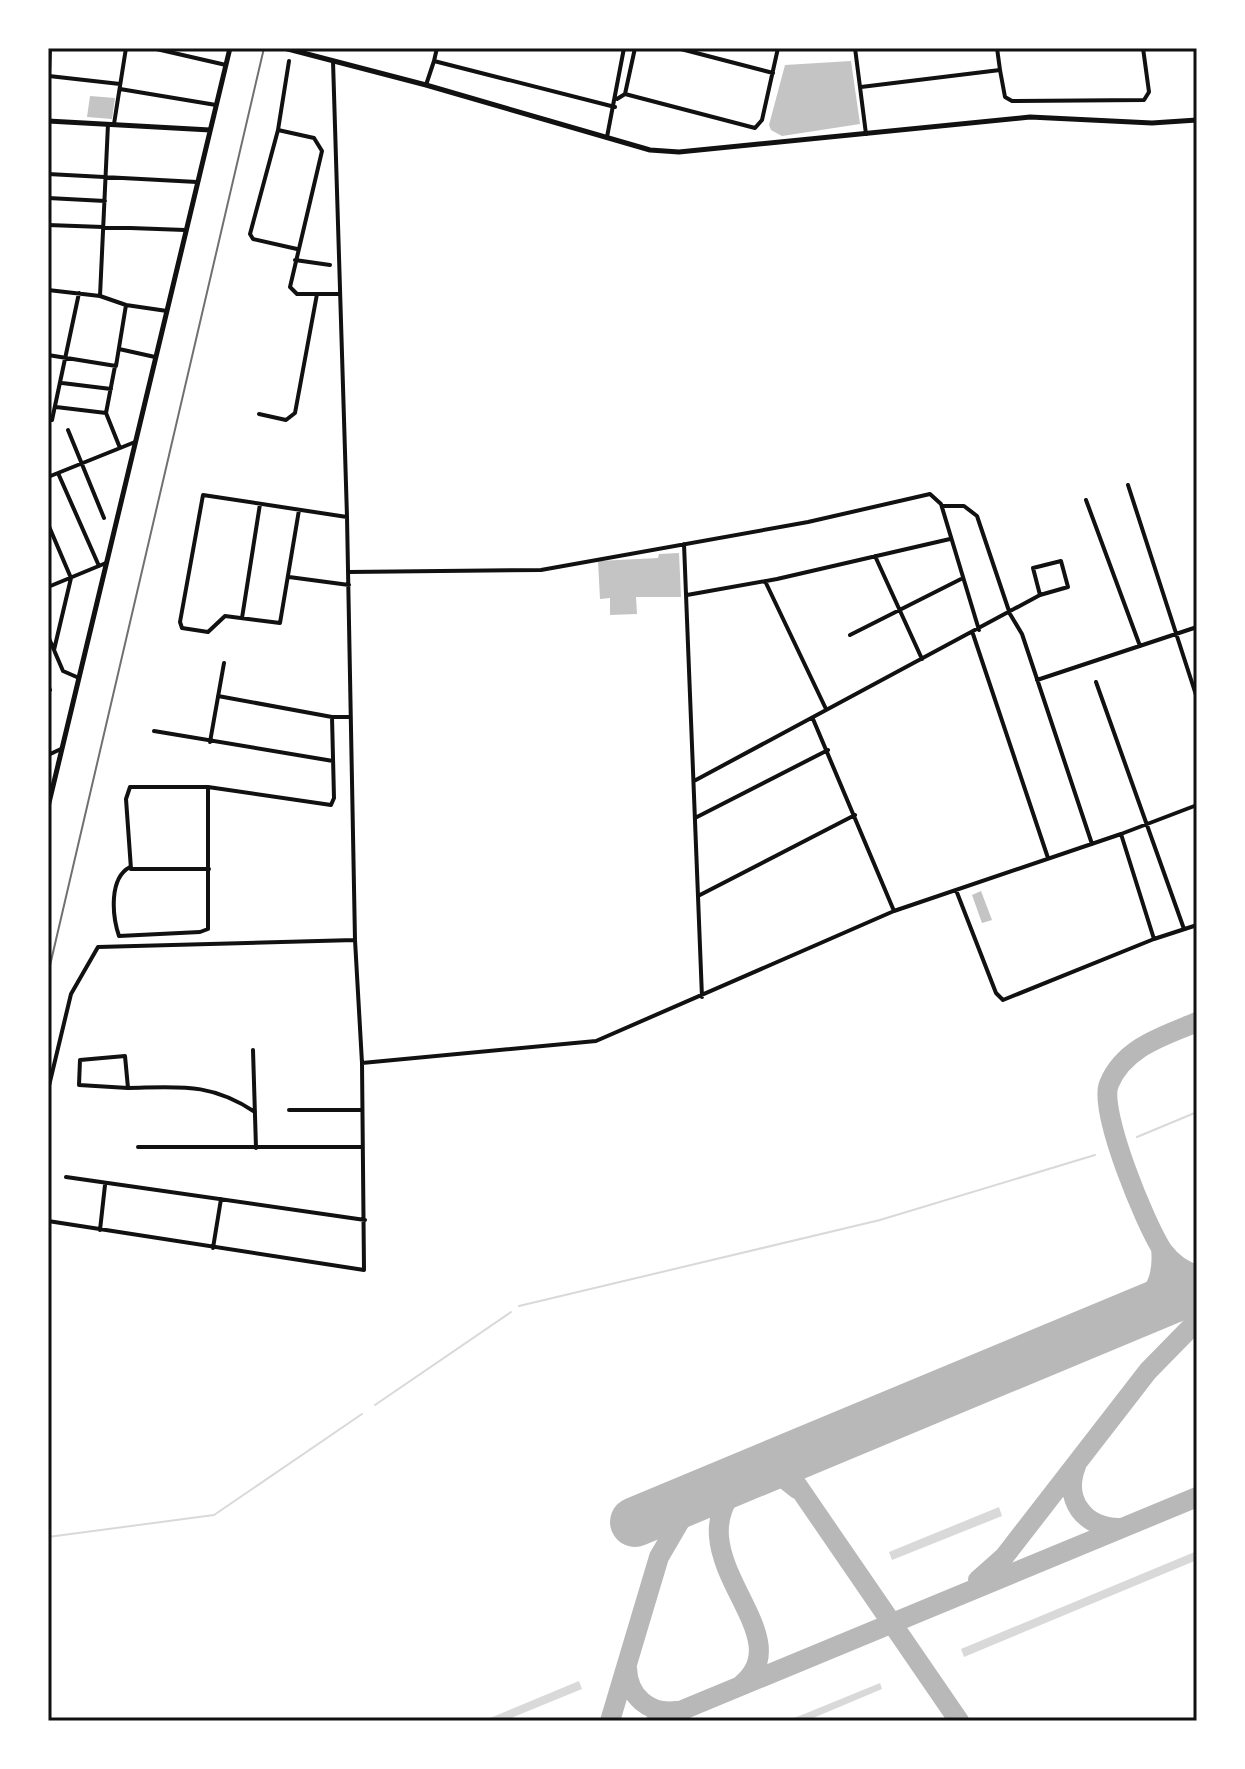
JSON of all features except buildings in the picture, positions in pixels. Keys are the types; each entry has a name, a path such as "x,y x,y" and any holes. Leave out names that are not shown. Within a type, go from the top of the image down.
{"street":[{"path":"48,101 50,48"},
{"path":"100,296 111,124 126,48"},
{"path":"152,48 226,65"},
{"path":"48,807 51,780 62,749 230,48"},
{"path":"284,48 426,85 650,150 679,152 1030,117 1152,123 1197,120"},
{"path":"426,85 437,48"},
{"path":"607,139 617,99 614,90 624,48"},
{"path":"617,99 625,94 635,48"},
{"path":"677,48 773,73"},
{"path":"625,94 755,128 762,120 778,48"},
{"path":"855,48 866,134"},
{"path":"997,48 1005,97 1012,101 1144,100 1149,92 1143,48"},
{"path":"289,61 278,130 251,236 297,249"},
{"path":"48,1221 363,1271 362,1063 355,940 349,585 333,61"},
{"path":"434,61 615,107"},
{"path":"861,87 1000,70"},
{"path":"49,76 216,105"},
{"path":"48,121 210,130"},
{"path":"278,130 307,136 322,147 297,249 290,285 292,291 339,294"},
{"path":"48,174 198,182"},
{"path":"48,198 105,201"},
{"path":"48,225 186,230"},
{"path":"295,260 330,265"},
{"path":"48,290 100,296 126,305 167,311"},
{"path":"52,420 79,293"},
{"path":"259,414 286,420 295,413 317,294"},
{"path":"120,448 106,413 126,305"},
{"path":"119,349 156,357"},
{"path":"48,355 115,366"},
{"path":"62,383 111,389"},
{"path":"56,407 106,413"},
{"path":"68,430 104,518"},
{"path":"48,477 135,442"},
{"path":"58,473 99,566"},
{"path":"1128,485 1197,698"},
{"path":"348,572 541,570 808,522 926,494 934,495 942,506 976,632 1048,858"},
{"path":"299,510 280,623 220,617 213,629 205,633 184,629 180,622 202,496 260,504 347,517"},
{"path":"1086,500 1140,646"},
{"path":"242,618 260,504"},
{"path":"942,506 964,506 975,513 1010,614 1022,634 1092,844"},
{"path":"48,524 71,578 54,650"},
{"path":"687,595 750,585 951,539"},
{"path":"684,544 702,997"},
{"path":"875,556 922,659"},
{"path":"694,781 1010,614 1040,595 1068,587 1061,561 1033,568 1040,595"},
{"path":"48,586 106,563"},
{"path":"289,577 349,585"},
{"path":"850,635 961,579"},
{"path":"765,581 827,710"},
{"path":"1037,680 1197,627"},
{"path":"48,636 65,673 79,678"},
{"path":"210,742 224,663"},
{"path":"1096,682 1149,823 1184,929"},
{"path":"218,696 332,717 350,717"},
{"path":"130,867 126,799 130,787 208,787 331,805 334,798 332,717"},
{"path":"813,719 894,911"},
{"path":"154,731 333,761"},
{"path":"48,755 62,749"},
{"path":"695,818 828,750"},
{"path":"130,867 117,876 115,884 117,933 120,937 207,930 211,921 208,787"},
{"path":"362,1063 596,1041 894,911 1197,805"},
{"path":"698,896 855,815"},
{"path":"1121,834 1154,939"},
{"path":"130,867 136,871 209,869"},
{"path":"956,890 996,993 1003,1000 1154,939 1197,925"},
{"path":"48,1090 71,994 98,947 355,940"},
{"path":"253,1050 256,1148"},
{"path":"128,1088 125,1056 80,1060 79,1085 128,1088 205,1088 231,1096 255,1112"},
{"path":"289,1110 362,1110"},
{"path":"138,1147 363,1147"},
{"path":"66,1177 365,1220"},
{"path":"100,1230 105,1185"},
{"path":"213,1248 221,1199"}],"shaded area":[{"path":"999,1507 1002,1516 892,1560 889,1552"},
{"path":"1197,1551 1197,1560 964,1657 961,1649"},
{"path":"579,1681 582,1689 504,1721 483,1721"},
{"path":"880,1683 882,1689 806,1721 787,1721"}],"waterway":[{"path":"1137,1137 1197,1112"},
{"path":"519,1306 880,1220 1095,1155"},
{"path":"375,1405 511,1312"},
{"path":"48,1537 214,1515 362,1414"}],"taxiway":[{"path":"1197,1022 1146,1044 1124,1061 1109,1084 1107,1098 1117,1142 1155,1238 1174,1263 1197,1275"},
{"path":"1115,1322 1137,1308 1152,1293 1160,1273 1161,1248"},
{"path":"978,1580 1004,1557 1148,1371 1197,1321"},
{"path":"812,1448 793,1465 795,1482 959,1721"},
{"path":"1076,1466 1072,1490 1080,1509 1096,1523 1119,1528"},
{"path":"752,1473 777,1473 797,1489"},
{"path":"741,1685 757,1664 758,1641 724,1561 719,1532 725,1504 748,1475"},
{"path":"610,1721 659,1557 687,1509 722,1485"},
{"path":"656,1721 1197,1497"},
{"path":"627,1668 631,1687 642,1702 658,1710 677,1711"}],"runway":[{"path":"635,1522 1197,1288"}],"railway":[{"path":"48,974 264,48"}]}
